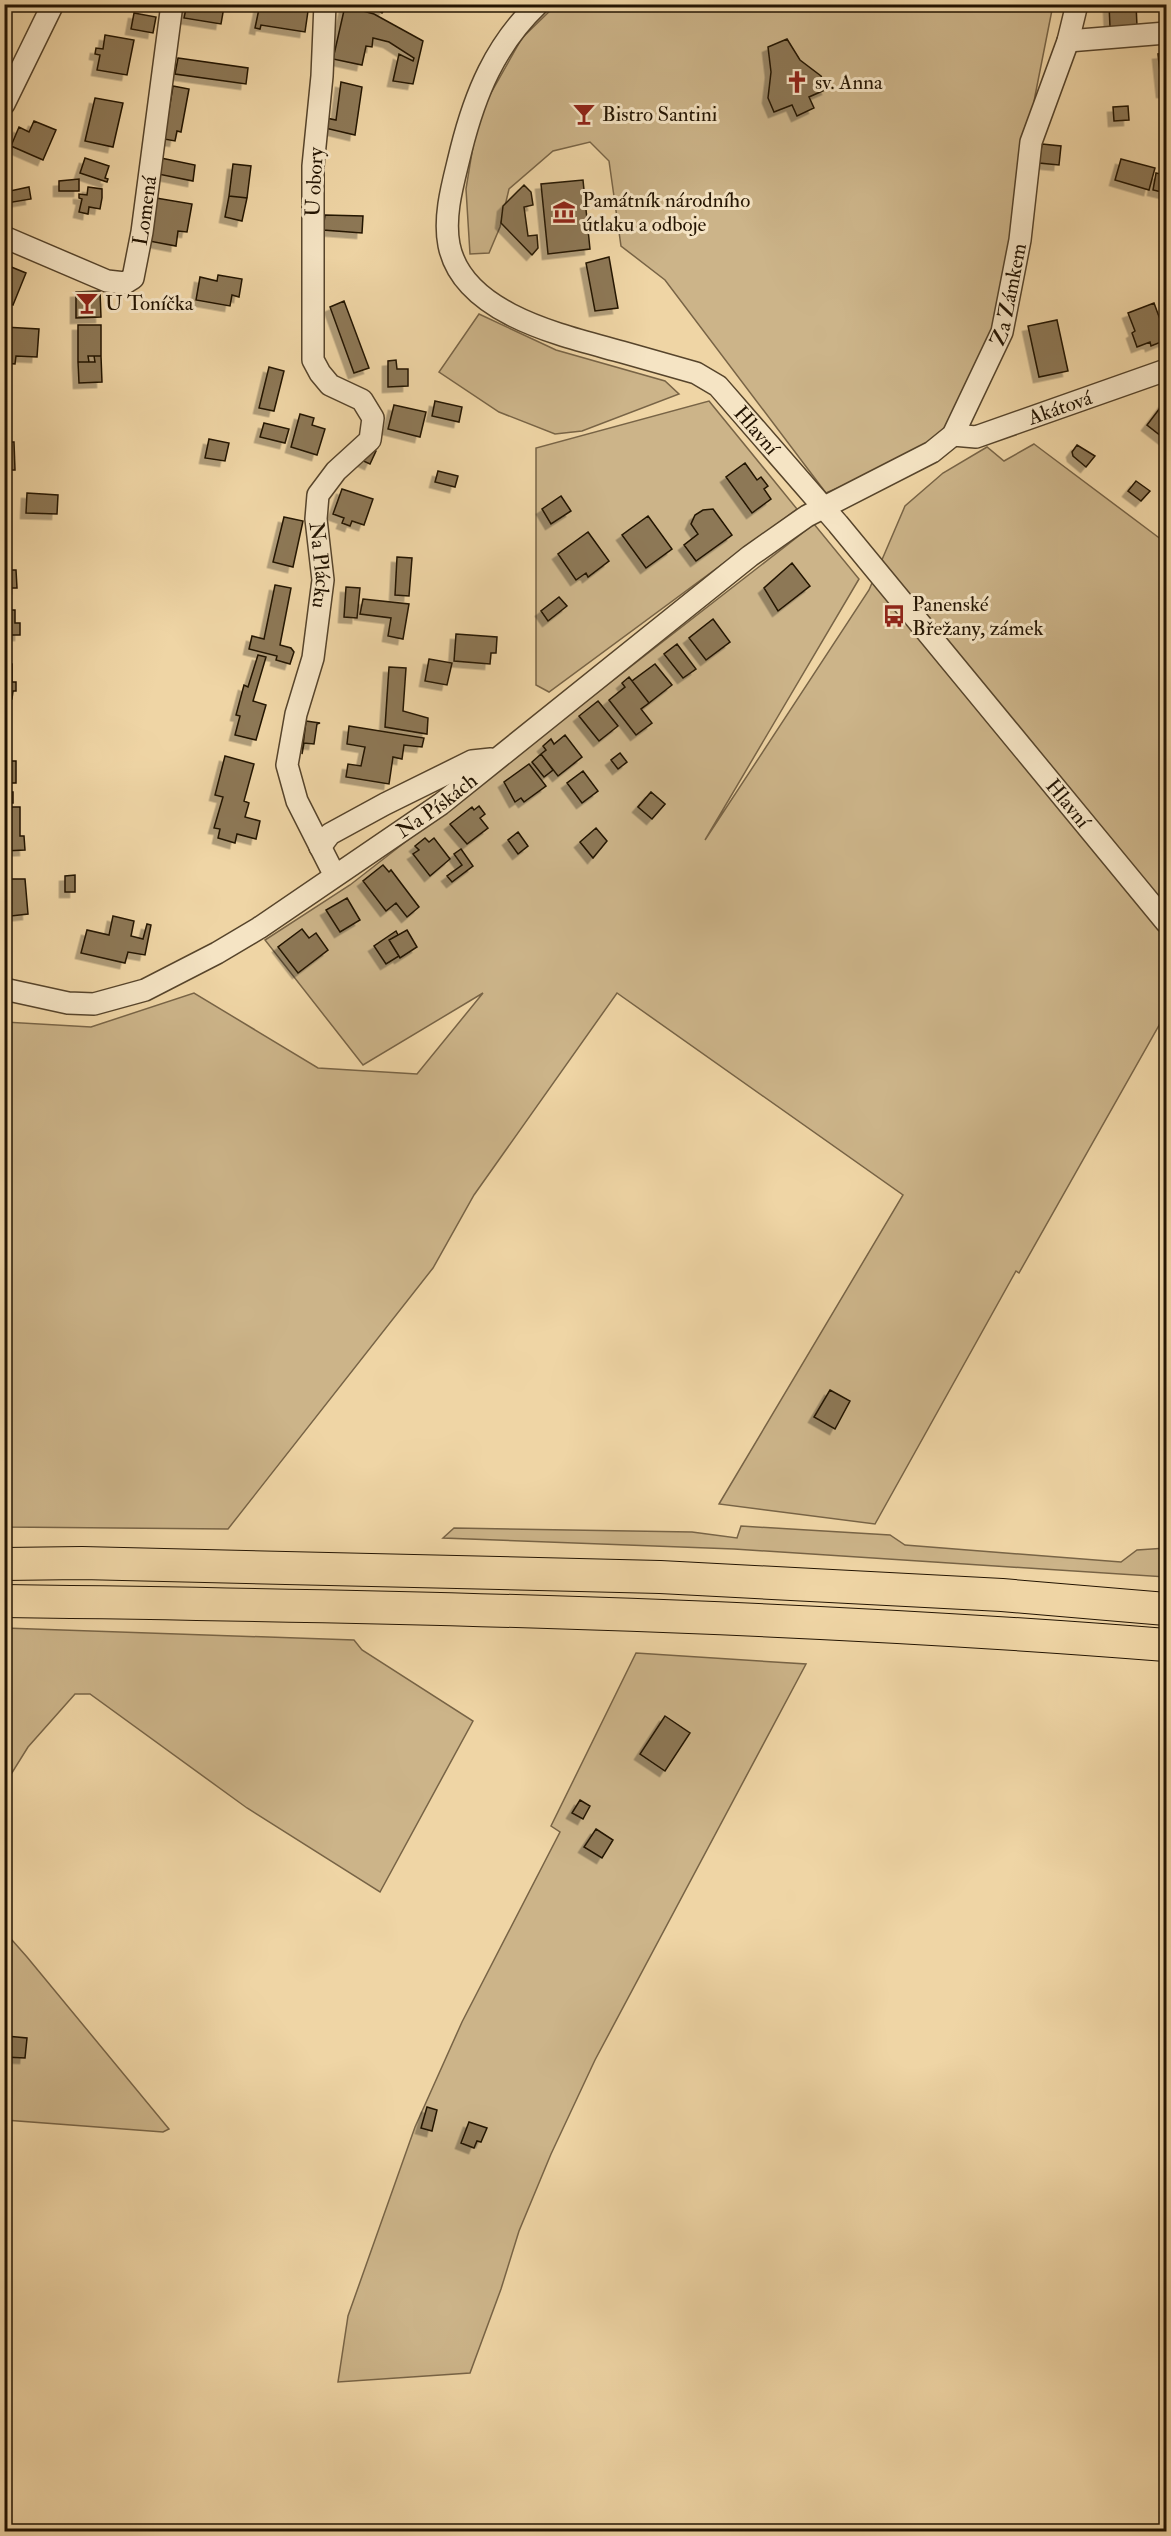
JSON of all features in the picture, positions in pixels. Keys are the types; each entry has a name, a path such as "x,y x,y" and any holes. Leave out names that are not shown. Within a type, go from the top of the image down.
{"highway":[{"path":"4,1564 82,1563 660,1576 1002,1595 1167,1609"},
{"path":"4,1601 662,1614 1019,1634 1167,1645"}],"street":[{"path":"4,104 53,4"},
{"name":"Lomená","path":"4,237 107,281 125,283 132,278 142,232 172,4"},
{"name":"U obory","path":"313,360 313,178 322,76 325,4"},
{"name":"Hlavní","path":"538,4 515,28 496,54 475,100 457,166 449,211 449,243 458,266 480,292 499,307 545,331 696,373 711,381 729,397 824,508 1167,922"},
{"name":"Za Zámkem","path":"824,508 932,452 953,435 1002,332 1020,240 1031,142 1068,41 1077,4"},
{"path":"1068,41 1167,33"},
{"name":"Na Plácku","path":"313,360 330,385 362,400 373,418 370,440 336,471 318,495 316,519 323,580 313,658 296,714 287,765 297,801 334,874"},
{"name":"Akátová","path":"953,435 976,437 1167,370"},
{"name":"Na Pískách","path":"4,989 68,1003 94,1004 144,990 234,943 441,804 494,758 750,556 807,516 824,508"},
{"path":"320,847 330,834 385,804 472,761 494,758"}],"shaded area":[{"path":"556,5 1053,5 1035,96 1001,305 956,422 928,450 826,493 665,280 621,246 609,161 590,142 553,151 509,189 500,227 489,253 470,254 466,189 478,116 522,38"},
{"path":"479,314 556,350 665,381 679,394 582,431 555,434 499,412 439,372"},
{"path":"709,401 797,509 549,692 536,685 536,448"},
{"path":"1034,444 1166,543 1166,1013 1019,1273 1016,1271 875,1524 719,1504 903,1195 617,993 474,1195 433,1268 228,1529 5,1527 5,1022 91,1027 194,993 318,1068 417,1074 483,993 363,1065 265,940 350,885 814,524 859,579 705,840 869,590 905,506 943,473 987,447 1004,461","holes":["651,792 665,804 652,818 638,807"]},
{"path":"741,1526 890,1535 905,1545 1121,1562 1137,1550 1166,1548 1166,1577 734,1549 443,1538 454,1528 692,1532 737,1538"},
{"path":"5,1628 354,1640 362,1650 473,1721 380,1892 247,1808 90,1694 75,1694 28,1747 5,1784"},
{"path":"636,1653 806,1664 595,2060 551,2154 519,2231 501,2289 470,2373 338,2382 348,2316 415,2127 462,2022 560,1832 551,1826"},
{"path":"4,1931 169,2129 163,2132 5,2120"}],"building":[{"path":"187,4 224,7 221,24 184,18"},
{"path":"260,4 309,4 305,32 261,25 260,29 255,28"},
{"path":"370,4 388,4 382,13"},
{"path":"1136,4 1137,26 1110,27 1109,5"},
{"path":"345,6 374,14 423,41 413,84 393,81 399,54 413,61 414,58 389,42 373,38 372,47 366,46 362,65 333,59"},
{"path":"134,13 156,17 153,33 131,29"},
{"path":"105,35 134,40 127,75 97,70 100,55 95,54 96,48 103,49"},
{"name":"sv. Anna","path":"787,39 800,60 821,76 827,89 809,97 814,108 797,116 792,105 774,112 768,98 771,72 768,47"},
{"path":"1166,53 1166,92 1162,92 1158,54"},
{"path":"178,58 248,68 246,84 175,74"},
{"path":"341,82 362,87 355,135 325,128 326,118 336,120"},
{"path":"173,86 189,89 181,132 177,131 175,141 164,139"},
{"path":"95,98 123,103 113,147 85,141"},
{"path":"1128,106 1129,120 1114,121 1113,107"},
{"path":"34,121 56,130 43,160 11,146 19,127 29,132"},
{"path":"1042,144 1061,146 1059,165 1039,163"},
{"path":"85,158 109,166 105,178 108,179 107,182 80,173"},
{"path":"161,158 195,165 193,181 158,174"},
{"path":"1121,159 1155,168 1149,190 1115,180"},
{"path":"233,164 251,166 247,198 229,196"},
{"path":"1156,173 1166,175 1166,193 1153,190"},
{"path":"79,179 79,191 59,191 59,181"},
{"path":"583,180 590,249 548,254 541,184"},
{"path":"524,185 531,192 533,205 524,207 528,236 537,235 538,248 532,255 501,223 503,206"},
{"path":"29,187 31,199 7,203 5,192"},
{"path":"88,187 102,189 102,198 100,209 89,207 88,214 79,212 82,199 79,198 79,194 87,195"},
{"path":"229,196 247,198 242,221 225,217"},
{"path":"156,198 192,204 187,232 178,231 176,246 149,241"},
{"path":"325,215 363,216 362,233 323,230"},
{"path":"609,257 618,308 595,311 586,263"},
{"path":"4,264 26,273 13,305 4,301"},
{"path":"218,275 242,279 239,297 232,295 230,306 196,300 200,277 217,281"},
{"path":"100,291 101,317 76,318 76,292"},
{"path":"344,301 369,368 354,373 330,307"},
{"path":"1154,303 1161,322 1166,321 1166,340 1151,346 1150,342 1137,347 1132,333 1135,331 1128,313"},
{"path":"1057,320 1068,371 1039,377 1028,326"},
{"path":"78,325 101,325 101,356 88,356 89,362 78,362"},
{"path":"4,327 39,329 37,357 16,356 15,364 4,363"},
{"path":"94,356 101,356 102,382 79,383 78,362 95,362"},
{"path":"396,360 397,369 408,369 408,386 388,387 388,361"},
{"path":"269,367 284,371 274,411 259,408"},
{"path":"1166,400 1166,440 1147,425"},
{"path":"435,401 462,407 459,422 432,416"},
{"path":"394,405 426,412 420,437 388,429"},
{"path":"300,414 314,418 312,425 325,429 317,455 291,447"},
{"path":"264,423 289,429 285,443 260,437"},
{"path":"209,439 229,443 225,461 205,458"},
{"path":"4,442 14,442 15,470 4,470"},
{"path":"1077,445 1095,456 1086,467 1073,456 1072,452"},
{"path":"368,447 376,451 370,464 359,459"},
{"path":"745,463 757,480 761,477 768,486 764,489 771,499 752,513 726,477"},
{"path":"438,471 458,476 455,487 435,482"},
{"path":"1136,481 1150,491 1141,501 1128,491"},
{"path":"342,489 373,499 364,525 352,521 350,526 342,523 344,518 333,514"},
{"path":"27,493 58,495 57,514 26,513"},
{"path":"561,496 571,511 551,524 542,509"},
{"path":"713,509 732,535 696,561 684,545 698,534 691,524 695,515 703,510"},
{"path":"4,515 10,515 10,550 4,550"},
{"path":"648,516 672,549 646,568 622,535"},
{"path":"284,517 303,521 293,567 273,562"},
{"path":"588,532 609,561 588,577 586,573 576,580 558,554"},
{"path":"4,550 10,550 11,570 16,570 17,588 4,588"},
{"path":"397,557 412,558 409,596 395,595"},
{"path":"792,563 810,586 778,611 764,588"},
{"path":"275,585 291,588 280,645 291,648 294,652 290,664 276,660 277,656 249,649 252,636 264,639"},
{"path":"346,587 360,588 357,618 344,617"},
{"path":"559,597 567,606 548,621 541,611"},
{"path":"363,599 409,604 403,639 388,636 391,618 360,614"},
{"path":"4,610 15,610 15,623 20,623 20,635 4,635"},
{"path":"713,619 730,642 706,660 689,638"},
{"path":"456,634 497,637 496,653 491,653 490,664 454,661"},
{"path":"677,644 696,669 683,678 664,654"},
{"path":"258,655 266,657 253,701 266,705 256,740 235,735 240,716 236,715 244,685 248,687"},
{"path":"429,659 452,663 447,685 425,681"},
{"path":"12,664 12,682 16,682 16,691 13,691 12,699 4,699 4,665"},
{"path":"655,664 672,685 649,703 632,681"},
{"path":"389,667 406,668 403,711 428,718 427,734 385,727"},
{"path":"629,677 649,703 641,709 652,723 636,735 609,700 625,687 622,683"},
{"path":"598,701 618,726 599,741 579,716"},
{"path":"306,721 320,723 317,724 314,744 304,743 302,754"},
{"path":"349,726 424,738 422,747 404,745 402,759 393,757 389,784 346,777 348,764 361,766 365,747 347,744"},
{"path":"565,735 582,757 558,776 541,754 546,750 543,746 551,739 554,744"},
{"path":"620,753 627,762 618,769 611,760"},
{"path":"541,754 553,770 544,777 532,762"},
{"path":"225,756 254,764 244,801 249,803 245,817 260,821 256,839 237,834 235,843 218,838 220,829 214,828 223,797 215,795"},
{"path":"4,761 16,761 16,783 4,783"},
{"path":"529,764 546,786 524,802 521,798 515,802 504,782"},
{"path":"583,771 598,791 582,803 567,783"},
{"path":"4,792 13,792 13,803 4,803"},
{"path":"651,792 665,804 652,819 638,807"},
{"path":"479,806 485,814 480,818 488,828 467,844 450,824 472,807 474,810"},
{"path":"4,807 20,807 20,836 24,836 25,850 4,851"},
{"path":"596,828 607,841 593,858 580,842"},
{"path":"518,832 528,846 518,854 508,840"},
{"path":"425,838 429,842 434,838 450,859 430,876 413,854 419,850 415,846"},
{"path":"461,849 473,866 452,882 447,876 462,865 454,854"},
{"path":"4,861 10,861 10,868 4,868"},
{"path":"383,865 389,872 391,870 419,907 407,917 396,903 386,911 363,881"},
{"path":"75,875 75,892 65,892 65,876"},
{"path":"5,879 25,879 28,914 11,916 11,914 4,914"},
{"path":"347,898 360,920 340,932 326,910"},
{"path":"113,916 134,921 131,936 143,939 147,924 151,925 145,955 128,952 125,963 81,953 87,930 109,935"},
{"path":"302,929 309,938 316,933 328,950 298,973 278,947"},
{"path":"407,930 417,947 400,958 389,940"},
{"path":"396,931 398,935 389,940 399,956 386,964 374,946"},
{"path":"830,1390 850,1401 835,1429 814,1417"},
{"path":"665,1716 690,1733 665,1771 640,1754"},
{"path":"580,1800 590,1806 583,1819 572,1813"},
{"path":"596,1829 613,1840 602,1858 584,1847"},
{"path":"6,2036 27,2038 25,2058 5,2057"},
{"path":"427,2107 437,2110 432,2131 421,2128"},
{"path":"469,2122 487,2128 481,2142 477,2141 474,2148 461,2143"}],"place":[{"name":"sv. Anna","path":"797,82"},
{"name":"Bistro Santini","path":"584,114"},
{"name":"Památník národního útlaku a odboje","path":"564,212"},
{"name":"U Toníčka","path":"87,303"},
{"name":"Panenské Břežany, zámek","path":"894,616"}]}
